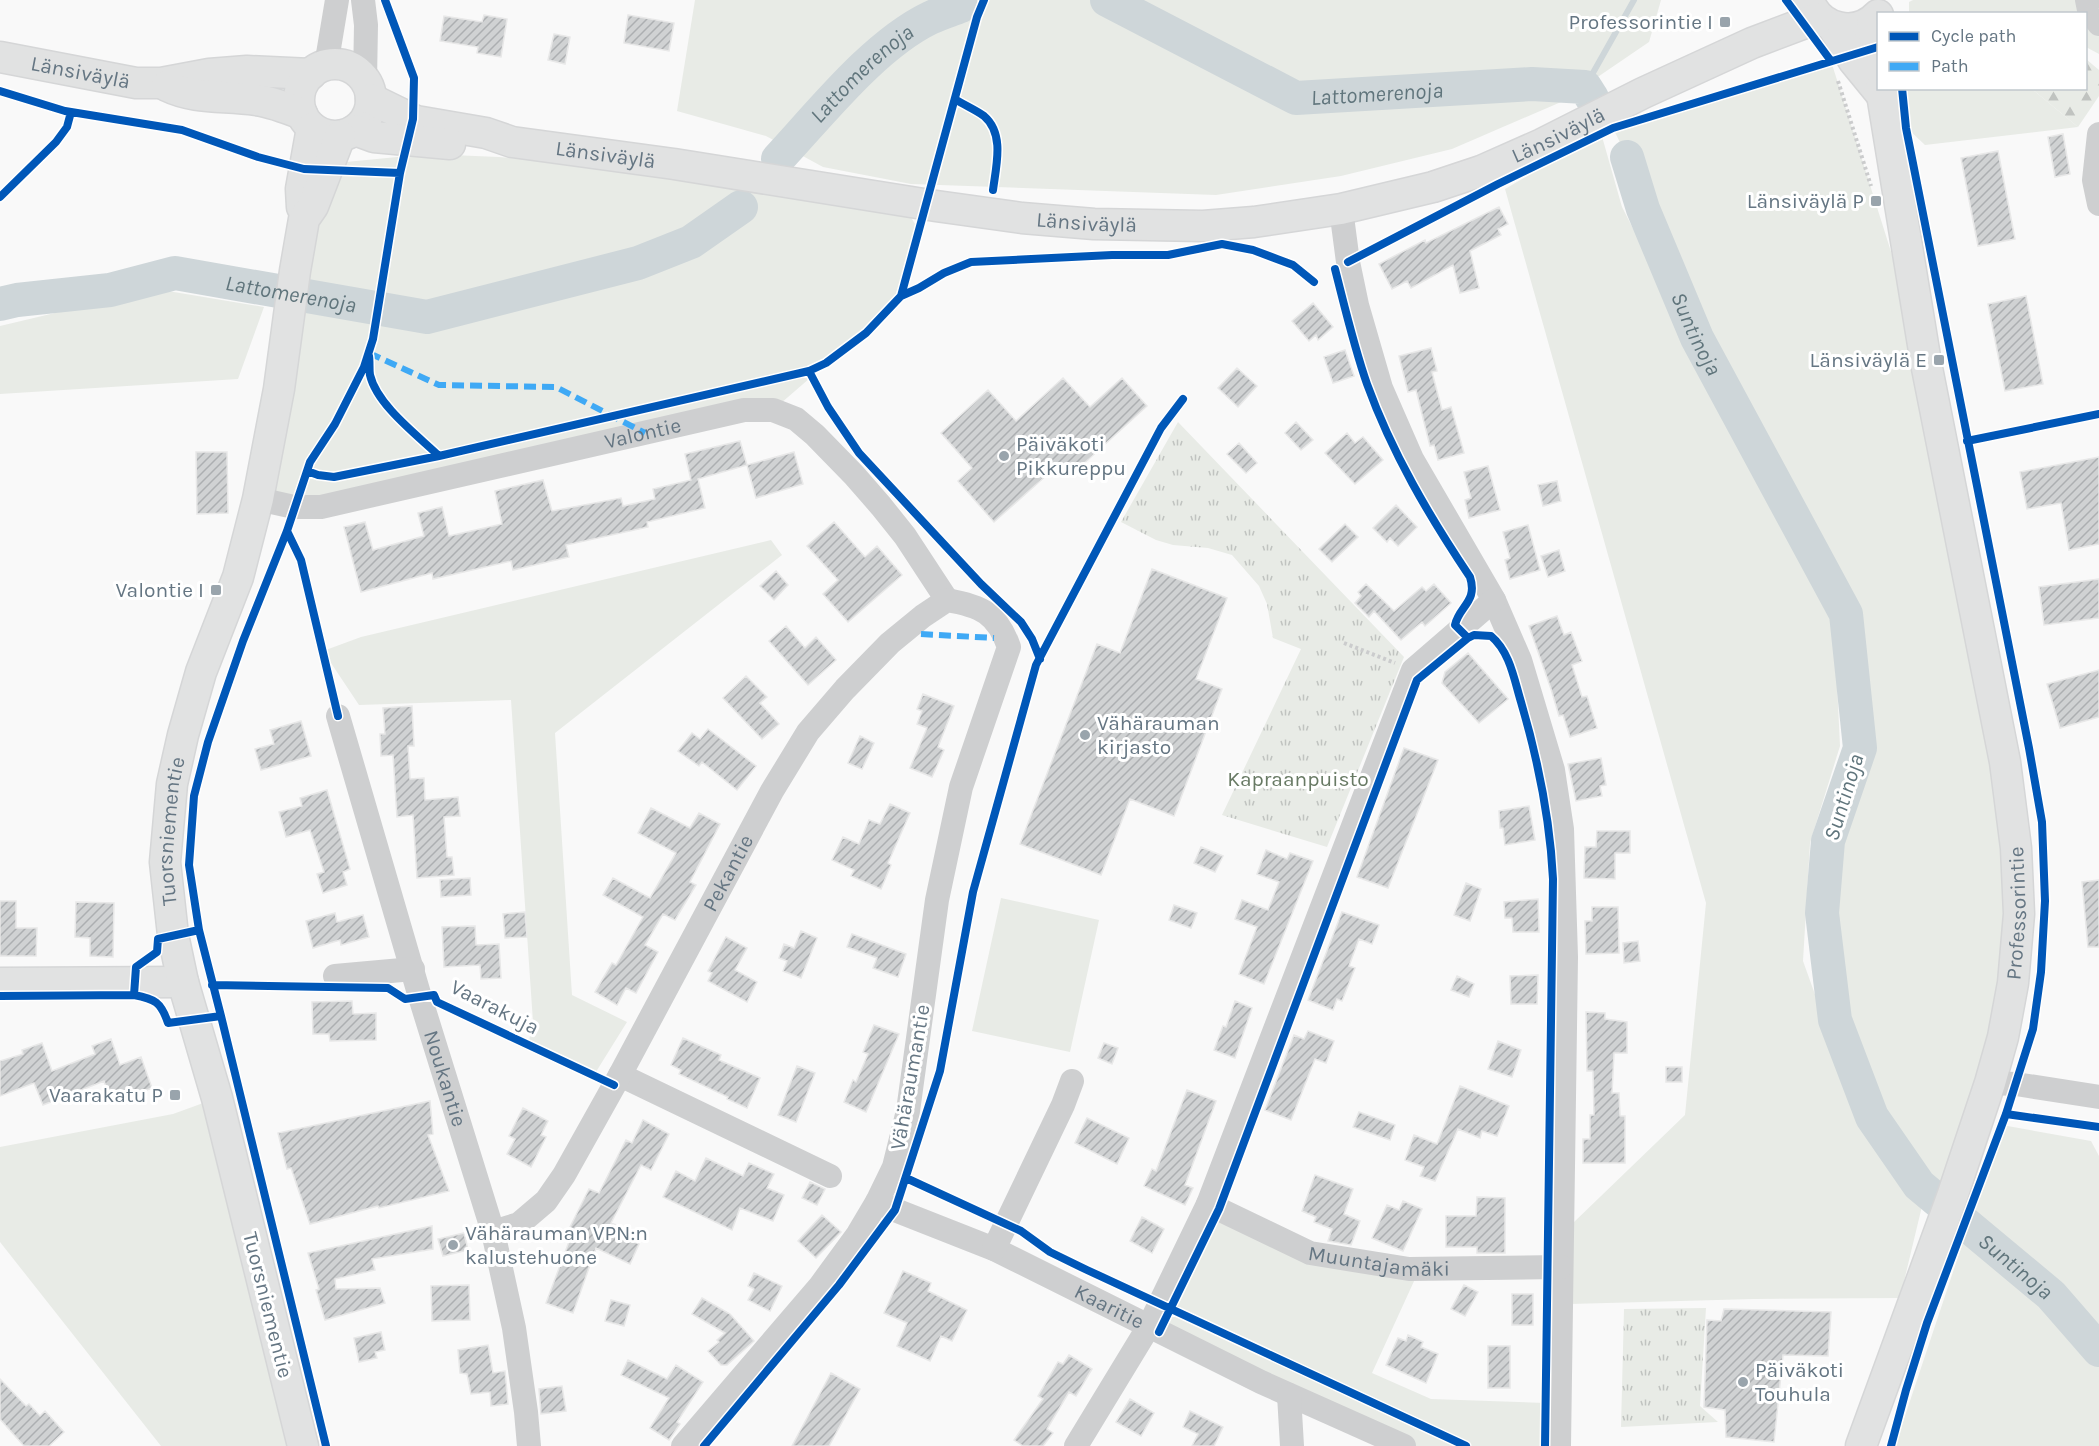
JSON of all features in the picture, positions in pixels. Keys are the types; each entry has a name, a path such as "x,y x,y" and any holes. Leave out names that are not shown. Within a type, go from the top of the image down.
{"main road":[{"name":"Länsiväylä","path":"368,90 416,121 486,132 512,142 674,164 936,206 1053,221 1203,226 1273,220 1341,208 1433,187 1481,171 1542,144 1642,93 1752,43 1815,11 1853,29 1877,14"},
{"path":"1815,11 1877,86"},
{"path":"1853,59 1877,17"},
{"name":"Länsiväylä","path":"0,57 136,83 161,83 209,74 247,71 318,70"},
{"path":"345,66 356,71 368,90 369,113 363,123 347,133 322,134 307,121 299,107 299,95 303,84 318,70 345,66"},
{"name":"Länsiväylä","path":"161,83 183,94 254,99 272,103 307,121"},
{"name":"Professorintie","path":"1861,1446 1947,1210 1990,1083 2003,1037 2013,982 2019,914 2016,848 2005,762 1926,363 1881,91"},
{"name":"Tuorsniementie","path":"303,1446 217,1098 183,982 173,934 165,862 172,784 183,735 201,672 238,577 258,499 279,389 294,271 304,219 301,189 307,121"},
{"name":"Länsiväylä","path":"347,133 477,147 512,142"},
{"name":"Tuorsniementie","path":"304,219 313,206 347,133"},
{"path":"0,983 183,982"}],"street":[{"path":"318,70 337,0"},
{"path":"363,0 368,90"},
{"path":"2087,0 2089,10 2099,24"},
{"path":"2099,134 2094,180 2099,204"},
{"path":"1341,208 1348,262 1357,305 1381,388 1412,459 1494,600 1520,660 1553,770 1562,829 1566,957 1559,1446"},
{"name":"Valontie","path":"258,499 294,507 321,507 744,410 773,410 796,418 854,475 905,536 946,600"},
{"name":"Vähäraumantie","path":"683,1446 820,1286 858,1234 894,1167 908,1112 937,900 961,786 1009,647 1003,630 993,617 971,604 946,600"},
{"name":"Pekantie","path":"493,1232 519,1224 546,1202 564,1174 620,1076 772,790 808,732 845,689 890,643 946,600"},
{"path":"1076,1446 1149,1326 1208,1204 1413,670 1494,600"},
{"name":"Noukantie","path":"338,716 493,1232 514,1328 529,1446"},
{"path":"335,976 413,969"},
{"path":"620,1076 830,1176"},
{"path":"994,1249 1063,1105 1072,1081"},
{"path":"1990,1083 2016,1084 2099,1097"},
{"name":"Kaaritie","path":"877,1202 994,1249 1289,1395 1404,1446"},
{"name":"Muuntajamäki","path":"1208,1204 1310,1253 1409,1269 1561,1267"},
{"path":"1289,1395 1292,1446"}],"path":[{"path":"1853,59 1872,191"},
{"path":"1344,643 1413,670"}],"green space":[{"path":"695,0 1661,0 1649,42 1561,102 1452,149 1341,176 1216,195 911,184 823,167 766,136 677,111"},
{"path":"1913,0 2087,0 2099,34 2099,54 2087,48 2087,12 1909,12 1909,2"},
{"path":"2087,60 2099,70 2099,96 2078,127 2033,90 2087,90"},
{"path":"1831,61 1926,363 2019,914 1952,1197 1919,1185 1835,1020 1822,913 1828,841 1860,748 1846,614 1697,338 1643,209 1627,157 1613,128"},
{"path":"1907,90 2033,90 2078,127 1925,145 1907,128"},
{"path":"1601,133 1622,207 1834,621 1840,746 1810,843 1803,961 1856,1109 1923,1202 1900,1298 1570,1304 1573,1223 1685,1115 1706,903 1505,189"},
{"path":"428,154 571,163 909,214 918,229 891,308 773,410 321,507 258,499 313,256 323,198 346,162"},
{"path":"156,289 264,307 238,379 0,394 0,326"},
{"name":"Kapraanpuisto","path":"1178,422 1404,657 1327,847 1222,815 1301,649 1273,638 1267,604 1259,586 1232,555 1208,548 1173,545 1156,540 1121,522"},
{"path":"771,540 782,555 555,733 572,995 627,1022 594,1075 528,1045 533,1022 511,700 359,705 323,651 361,637"},
{"path":"1001,898 1099,920 1070,1052 972,1031"},
{"path":"217,1098 295,1446 161,1446 0,1242 0,1147 173,1114"},
{"path":"2002,1125 2091,1141 2099,1156 2099,1446 1895,1446"},
{"path":"1219,1209 1415,1279 1372,1373 1431,1399 1545,1403 1545,1446 1408,1446 1159,1332"},
{"path":"1706,1308 1700,1406 1718,1422 1621,1427 1624,1309"}],"building":[{"path":"484,15 507,19 501,57 477,53 478,47 440,41 444,16 482,22"},
{"path":"628,15 674,23 669,51 624,43"},
{"path":"554,34 570,37 565,64 548,60"},
{"path":"2063,134 2070,174 2055,177 2048,137"},
{"path":"1998,151 2015,239 1978,246 1961,158"},
{"path":"1499,207 1508,224 1498,229 1501,235 1470,251 1479,288 1460,293 1453,265 1411,288 1407,281 1392,289 1379,264 1425,240 1426,243"},
{"path":"2026,296 2043,384 2005,391 1988,304"},
{"path":"1313,303 1333,327 1318,340 1316,335 1309,341 1292,321"},
{"path":"1431,348 1437,371 1432,372 1442,410 1451,407 1464,453 1438,460 1434,445 1430,446 1416,390 1408,392 1399,356"},
{"path":"1345,350 1354,376 1333,383 1324,357"},
{"path":"1237,368 1257,386 1238,407 1218,388"},
{"name":"Päiväkoti Pikkureppu","path":"1063,378 1090,407 1122,378 1147,406 1069,477 1058,465 994,522 958,481 972,468 941,433 988,390 1016,421"},
{"path":"1296,422 1313,440 1301,450 1285,433"},
{"path":"1347,433 1355,443 1363,437 1383,460 1355,484 1325,453"},
{"path":"740,441 747,465 698,479 705,508 647,522 648,527 566,545 569,557 513,570 511,561 433,579 432,573 361,592 344,527 365,522 373,550 424,536 418,513 442,507 449,536 502,524 495,491 543,480 552,511 621,498 623,506 655,499 653,489 691,480 685,454"},
{"path":"1239,443 1257,463 1246,473 1227,454"},
{"path":"196,452 227,452 228,513 197,514"},
{"path":"794,452 803,484 756,498 747,465"},
{"path":"2099,457 2099,544 2069,550 2061,503 2027,509 2020,472"},
{"path":"1488,466 1500,510 1469,518 1465,500 1471,498 1464,472"},
{"path":"1557,481 1561,501 1543,506 1538,485"},
{"path":"1396,505 1417,527 1398,546 1390,538 1387,542 1373,528"},
{"path":"834,522 865,557 877,546 902,575 848,622 823,594 838,580 807,546"},
{"path":"1345,524 1358,537 1332,562 1319,549"},
{"path":"1528,525 1540,570 1510,579 1505,560 1510,558 1503,532"},
{"path":"1559,550 1565,571 1548,577 1541,556"},
{"path":"1152,569 1227,598 1196,679 1222,689 1174,816 1130,799 1101,875 1020,844 1097,644 1120,653"},
{"path":"776,571 788,585 774,600 760,586"},
{"path":"2099,579 2099,618 2044,625 2039,587"},
{"path":"1366,584 1394,611 1422,587 1426,591 1434,584 1451,603 1425,626 1422,622 1401,640 1374,611 1369,617 1355,603 1361,596 1358,592"},
{"path":"1557,616 1564,635 1571,632 1582,661 1572,665 1582,697 1587,696 1597,728 1570,737 1563,715 1559,716 1529,626"},
{"path":"786,626 805,648 816,637 836,660 808,685 769,641"},
{"path":"1468,653 1508,699 1479,723 1442,683 1445,672"},
{"path":"2099,670 2099,717 2060,728 2047,684"},
{"path":"746,676 767,697 760,703 779,724 762,739 723,698"},
{"path":"923,694 954,706 938,747 944,750 932,777 910,768 927,728 917,724 922,711 917,709"},
{"path":"412,706 414,746 408,746 410,779 424,778 425,800 458,797 460,816 444,817 447,857 452,857 454,875 417,878 413,815 397,817 393,755 381,756 380,734 385,734 383,708"},
{"path":"301,721 311,756 261,770 255,749 274,744 270,730"},
{"path":"708,729 756,766 737,790 702,762 699,766 678,751 692,733 700,739"},
{"path":"860,736 874,743 862,769 848,763"},
{"path":"1404,748 1438,760 1388,888 1357,877"},
{"path":"1601,758 1606,785 1600,786 1602,796 1576,801 1568,764"},
{"path":"327,790 350,869 343,872 347,885 323,893 317,874 324,872 310,830 286,837 279,812 302,806 300,798"},
{"path":"890,804 910,813 888,863 891,865 881,889 851,876 854,870 832,860 843,837 859,844 869,820 880,824"},
{"path":"1529,806 1535,840 1505,845 1503,828 1500,828 1499,811"},
{"path":"651,808 690,828 699,813 720,824 690,882 696,885 675,920 663,914 645,945 658,952 636,993 626,988 617,1005 595,992 612,963 616,965 643,917 603,895 613,878 650,898 676,853 638,833"},
{"path":"1597,831 1630,831 1630,853 1615,853 1615,879 1584,878 1585,847 1596,847"},
{"path":"1201,847 1223,856 1215,872 1194,863"},
{"path":"1266,850 1287,859 1290,853 1313,861 1264,984 1239,974 1257,927 1235,919 1242,900 1268,910 1279,882 1257,874"},
{"path":"470,878 471,895 441,897 440,880"},
{"path":"2099,880 2099,947 2088,947 2082,882"},
{"path":"1466,883 1481,889 1470,921 1454,915"},
{"path":"1538,899 1539,932 1513,932 1512,918 1505,918 1504,902"},
{"path":"0,901 16,901 16,928 37,928 36,956 0,956"},
{"path":"76,902 114,903 113,957 90,956 90,938 75,937"},
{"path":"1174,905 1197,913 1191,928 1169,920"},
{"path":"1592,907 1618,907 1619,953 1586,954 1585,921 1592,921"},
{"path":"525,912 527,937 505,938 503,914"},
{"path":"1342,912 1379,925 1372,944 1359,939 1349,966 1355,968 1342,1001 1337,999 1333,1010 1308,1000"},
{"path":"335,913 337,922 363,915 369,937 341,945 340,940 313,948 306,921"},
{"path":"475,926 476,945 499,944 501,978 481,979 480,965 444,967 442,927"},
{"path":"801,931 817,938 801,978 783,971 787,961 779,958 784,944 794,948"},
{"path":"852,934 906,954 898,977 873,968 877,958 847,947"},
{"path":"726,937 747,948 735,970 757,982 747,1002 708,981 712,973 708,971"},
{"path":"1638,941 1640,961 1624,963 1623,943"},
{"path":"1538,975 1537,1004 1511,1004 1510,976"},
{"path":"1457,976 1474,984 1469,997 1451,990"},
{"path":"352,1001 353,1014 376,1013 376,1040 330,1041 329,1034 313,1034 312,1002"},
{"path":"1235,1001 1252,1008 1235,1058 1214,1050 1223,1026 1226,1027"},
{"path":"1586,1012 1605,1013 1605,1019 1627,1022 1627,1053 1614,1053 1612,1093 1619,1093 1620,1116 1625,1116 1625,1163 1583,1163 1583,1139 1590,1139 1590,1115 1594,1115 1593,1071 1587,1071"},
{"path":"874,1025 899,1034 866,1112 844,1102 868,1054 863,1052"},
{"path":"1308,1031 1334,1041 1326,1063 1315,1059 1291,1120 1265,1110 1294,1035 1304,1039"},
{"path":"683,1038 721,1055 719,1060 760,1078 747,1108 679,1074 681,1070 671,1065"},
{"path":"111,1039 120,1065 141,1057 152,1088 112,1103 104,1081 43,1105 34,1083 0,1096 0,1061 23,1054 22,1050 42,1043 52,1071 95,1054 92,1046"},
{"path":"1498,1041 1521,1050 1512,1077 1488,1069"},
{"path":"1104,1043 1118,1048 1112,1064 1098,1058"},
{"path":"797,1066 815,1073 796,1122 778,1115"},
{"path":"1666,1067 1682,1067 1682,1082 1666,1082"},
{"path":"1460,1086 1509,1106 1497,1136 1482,1131 1480,1138 1458,1129 1435,1181 1420,1176 1424,1167 1405,1160 1414,1135 1437,1144"},
{"path":"1187,1090 1216,1101 1185,1185 1193,1188 1185,1205 1144,1186 1152,1169 1156,1171"},
{"path":"430,1101 433,1134 428,1135 449,1191 379,1208 378,1206 310,1224 291,1168 287,1169 278,1133"},
{"path":"523,1108 548,1121 541,1135 546,1137 531,1167 507,1154 515,1139 509,1136"},
{"path":"1359,1112 1395,1125 1390,1140 1353,1127"},
{"path":"1087,1118 1129,1138 1117,1164 1075,1143"},
{"path":"643,1120 669,1134 651,1170 641,1165 611,1223 616,1225 613,1231 639,1244 630,1264 596,1248 573,1313 546,1303 570,1239 565,1237 589,1189 599,1193 626,1140 632,1143"},
{"path":"706,1158 743,1176 749,1163 774,1174 767,1188 784,1195 773,1221 740,1208 732,1230 663,1197 676,1171 695,1181"},
{"path":"1315,1175 1353,1189 1344,1214 1360,1221 1351,1245 1328,1241 1332,1229 1314,1222 1316,1217 1302,1211"},
{"path":"810,1182 825,1189 817,1205 802,1198"},
{"path":"1477,1197 1505,1198 1505,1253 1477,1253 1477,1247 1446,1247 1446,1216 1476,1216"},
{"path":"1403,1201 1422,1209 1403,1251 1372,1238 1387,1205 1399,1210"},
{"path":"822,1215 841,1232 816,1258 798,1241"},
{"path":"1142,1217 1164,1229 1152,1253 1130,1241"},
{"path":"432,1226 433,1249 372,1259 375,1270 335,1279 336,1289 380,1288 385,1303 325,1320 316,1290 319,1289 308,1253"},
{"name":"Vähärauman VPN:n kalustehuone","path":"464,1233 468,1250 443,1256 438,1239"},
{"path":"903,1271 931,1283 928,1291 967,1310 952,1341 941,1336 930,1361 897,1346 907,1323 884,1313"},
{"path":"754,1273 782,1286 770,1311 748,1300 754,1289 748,1286"},
{"path":"469,1285 470,1320 432,1321 431,1286"},
{"path":"1464,1285 1478,1292 1465,1316 1451,1309"},
{"path":"1512,1294 1533,1294 1533,1325 1512,1325"},
{"path":"702,1298 730,1314 754,1341 727,1365 721,1365 708,1351 719,1342 717,1340 725,1333 692,1314"},
{"path":"611,1300 630,1305 624,1326 605,1321"},
{"name":"Päiväkoti Touhula","path":"1724,1309 1831,1312 1828,1356 1783,1355 1774,1442 1726,1437 1725,1410 1704,1407 1707,1320 1721,1321"},
{"path":"381,1332 385,1350 375,1352 377,1358 359,1362 354,1338"},
{"path":"1408,1335 1423,1342 1421,1347 1438,1354 1426,1383 1386,1365 1398,1338 1406,1341"},
{"path":"488,1345 493,1373 505,1371 508,1404 491,1406 490,1392 471,1394 467,1374 460,1373 458,1350"},
{"path":"1488,1346 1510,1346 1510,1388 1488,1388"},
{"path":"1069,1355 1092,1369 1076,1396 1069,1392 1047,1429 1053,1433 1043,1446 1023,1446 1014,1440 1043,1399 1038,1396 1058,1362 1063,1364"},
{"path":"628,1360 667,1379 676,1365 703,1382 677,1422 680,1424 669,1440 650,1428 669,1398 621,1375"},
{"path":"831,1373 860,1389 829,1446 792,1446"},
{"path":"0,1379 26,1406 29,1404 40,1416 45,1411 64,1432 49,1446 24,1446 0,1419"},
{"path":"562,1386 566,1411 541,1414 539,1389"},
{"path":"1130,1399 1154,1413 1141,1436 1116,1422"},
{"path":"1190,1411 1223,1427 1214,1446 1192,1446 1198,1434 1183,1427"}],"waterway":[{"name":"Lattomerenoja","path":"1107,0 1296,98 1532,84 1585,87 1592,98"},
{"path":"1585,87 1634,0"},
{"name":"Lattomerenoja","path":"778,159 849,82 889,45 930,18 961,6"},
{"name":"Suntinoja","path":"1627,157 1643,209 1697,338 1846,614 1860,748 1828,841 1822,913 1835,1020 1872,1117 1919,1185 2051,1295 2099,1350"},
{"name":"Lattomerenoja","path":"0,304 17,300 110,290 175,273 427,317 638,263 691,242 741,207"}],"marked path":[{"path":"369,353 439,385 556,387 645,433"},
{"path":"921,634 994,638"}],"cycle path":[{"path":"0,996 134,995 147,998 160,1006 168,1023 221,1016 199,930 189,865 194,796 208,742 243,641 287,531 310,462 335,424 364,367 373,339 400,173 413,119 414,78 385,0"},
{"path":"901,296 977,17 984,0"},
{"path":"1786,0 1831,61"},
{"path":"1348,262 1498,184 1613,128 1877,47"},
{"path":"1891,1446 1927,1323 2006,1114 2033,1029 2041,972 2045,901 2042,822 2029,748 1906,128 1902,90"},
{"path":"0,91 65,111 182,130 258,157 304,169 400,173"},
{"path":"955,99 984,116 991,123 995,132 998,151 993,190"},
{"path":"0,197 56,142 67,127 71,112"},
{"path":"307,471 334,477 439,456 809,371 826,363 866,333 901,296 944,273 971,262 1112,255 1168,255 1222,244 1253,250 1293,265 1314,282"},
{"path":"1335,269 1362,370 1377,410 1426,507 1470,577 1472,592 1455,625 1468,638"},
{"path":"369,356 370,375 381,397 399,419 439,456"},
{"path":"809,371 828,407 859,453 981,584 1021,622 1032,639 1040,659"},
{"path":"704,1446 839,1285 895,1210 940,1071 973,892 1036,665 1161,428 1183,399"},
{"path":"1967,441 2099,414"},
{"path":"287,531 301,560 338,716"},
{"path":"1159,1332 1219,1209 1417,680 1468,638 1474,635 1491,636 1507,658 1533,746 1546,811 1553,879 1545,1446"},
{"path":"134,995 136,967 157,952 158,939 199,930"},
{"name":"Vaarakuja","path":"212,985 388,988 405,999 434,995 437,1002 614,1085"},
{"path":"221,1016 326,1446"},
{"path":"2006,1114 2099,1127"},
{"path":"906,1178 1021,1231 1050,1252 1087,1270 1466,1446"}],"place":[{"name":"Professorintie I","path":"1725,22"},
{"name":"Länsiväylä P","path":"1876,201"},
{"name":"Länsiväylä E","path":"1939,360"},
{"name":"Päiväkoti Pikkureppu","path":"1004,456"},
{"name":"Valontie I","path":"216,590"},
{"name":"Vähärauman kirjasto","path":"1085,735"},
{"name":"Vaarakatu P","path":"175,1095"},
{"name":"Vähärauman VPN:n kalustehuone","path":"453,1245"},
{"name":"Päiväkoti Touhula","path":"1743,1382"}]}
